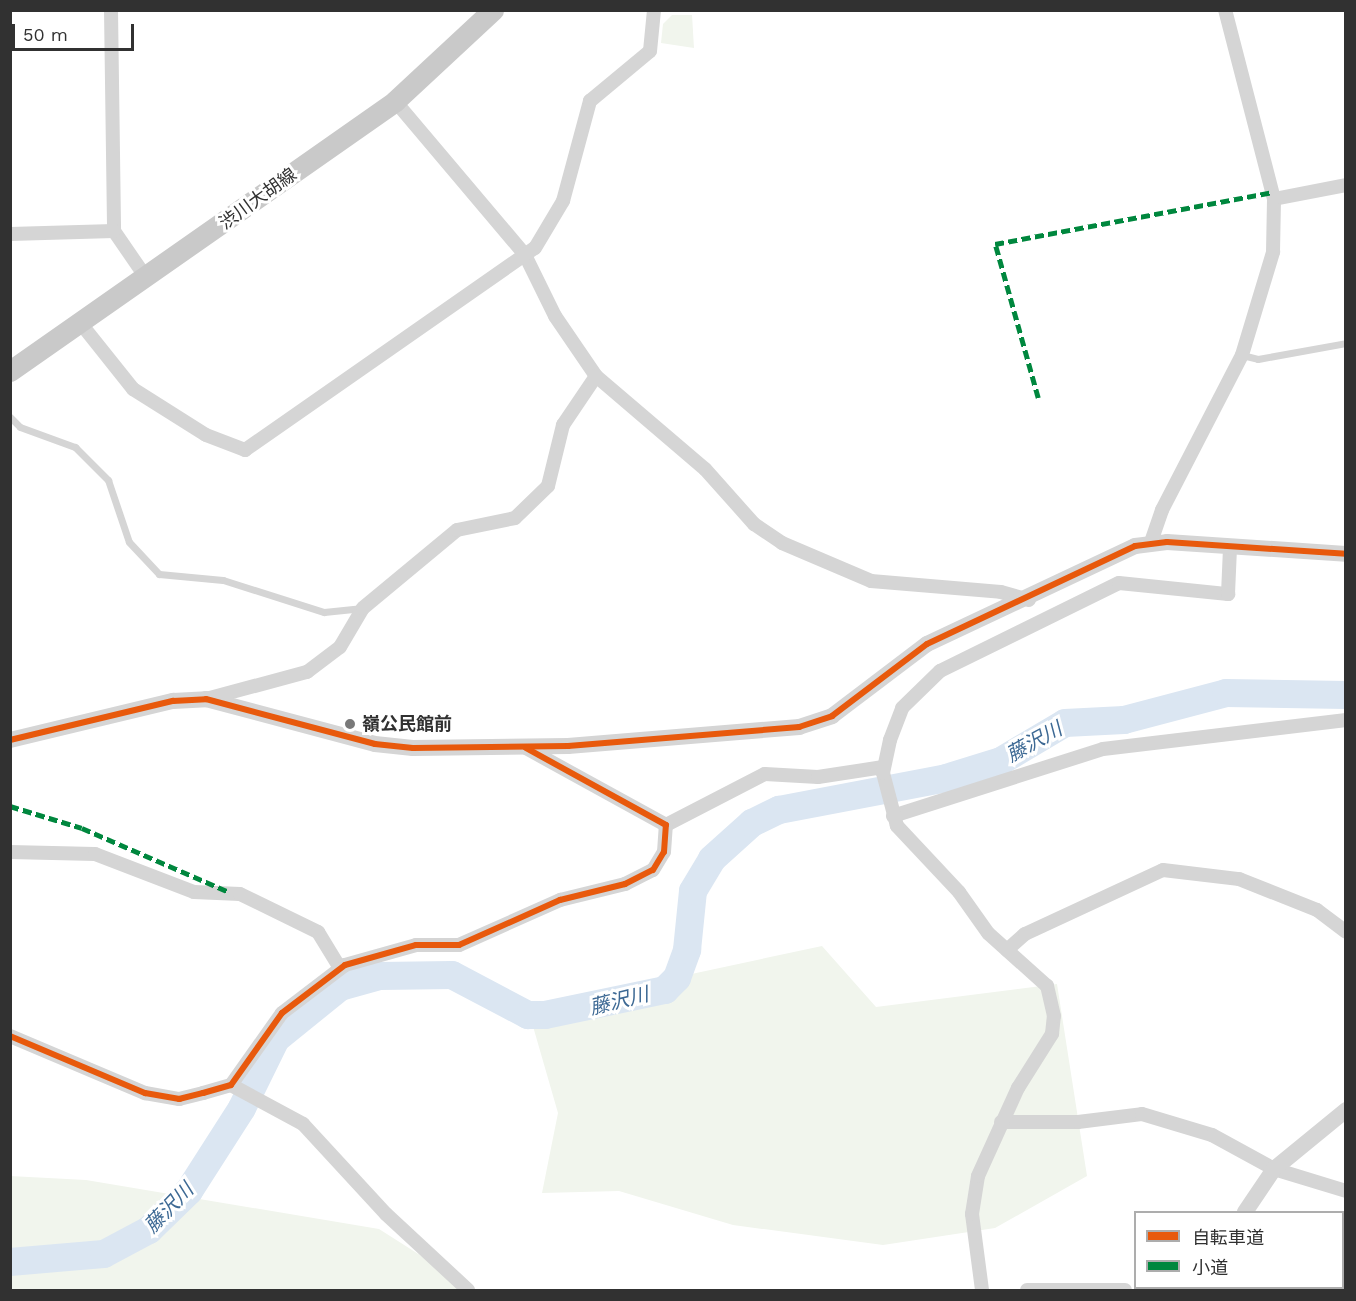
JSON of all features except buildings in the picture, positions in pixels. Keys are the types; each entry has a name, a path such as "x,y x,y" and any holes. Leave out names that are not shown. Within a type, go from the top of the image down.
{"main road":[{"name":"渋川大胡線","path":"10,371 82,325 395,101 493,10"}],"street":[{"path":"111,10 114,231 147,279"},
{"path":"82,325 133,388 206,435 245,450 525,255 540,241 563,201 590,101 650,51 654,10"},
{"path":"1151,543 1162,510 1242,355 1273,252 1274,199 1225,10"},
{"path":"395,101 525,255 555,316 596,375 705,469 754,524 782,543 871,581 1001,592 1029,600"},
{"path":"1274,199 1346,185"},
{"path":"10,234 114,231"},
{"path":"10,740 173,701 206,699 307,672 340,647 363,608 457,530 515,518 548,486 563,425 596,375"},
{"path":"206,699 375,744 524,747 811,725 832,716 927,644 1029,600 1107,556 1151,543 1346,554"},
{"path":"982,1290 974,1195 1002,1122 1052,1034 1054,1016 1047,986 1007,950 892,812 883,770 902,708 940,671 1119,583 1228,594 1230,548"},
{"path":"892,812 1103,749 1346,720"},
{"path":"524,747 666,825"},
{"path":"666,825 765,774 818,777 883,770"},
{"path":"231,1085 282,1013 340,968 391,949 459,945 560,900 641,878 664,852 666,825"},
{"path":"10,852 95,854 194,892 240,894 318,932 340,968"},
{"path":"1007,950 1025,934 1163,870 1260,886 1317,910 1346,932"},
{"path":"10,1036 165,1098 231,1085 303,1124 386,1214 468,1290"},
{"path":"1246,1211 1274,1169 1346,1110"},
{"path":"1002,1122 1078,1122 1142,1114 1212,1135 1274,1169 1346,1191"},
{"path":"1028,1290 1125,1290"}],"lane":[{"path":"1242,355 1258,359 1346,343"},
{"path":"10,417 20,427 75,447 108,480 129,542 159,574 223,579 324,612 363,608"}],"shaded area":[{"path":"672,15 692,15 694,48 661,43 663,24"},
{"path":"822,946 876,1007 1057,984 1087,1176 995,1228 883,1245 733,1225 619,1191 542,1193 558,1113 528,1009"},
{"path":"10,1176 86,1180 379,1229 475,1290 11,1290"}],"waterway":[{"name":"藤沢川","path":"10,1262 104,1254 149,1230 189,1191 242,1108 276,1039 340,987 380,976 452,975 528,1015 545,1015 665,990 677,978 687,950 693,891 712,859 752,823 779,810 946,778 1001,761 1065,723 1124,720 1226,693 1346,695"}],"marked path":[{"path":"1038,398 995,244 1272,192"},
{"path":"10,806 82,828 227,891"}],"cycle path":[{"path":"10,740 173,701 206,699 375,744 413,748 568,746 799,727 832,716 927,644 1135,546 1167,542 1346,554"},
{"path":"10,1036 145,1093 179,1099 203,1093 231,1085 282,1013 345,965 416,945 459,945 560,900 625,884 653,870 664,852 666,825 526,748"}],"place":[{"name":"嶺公民館前","path":"350,724"}]}
